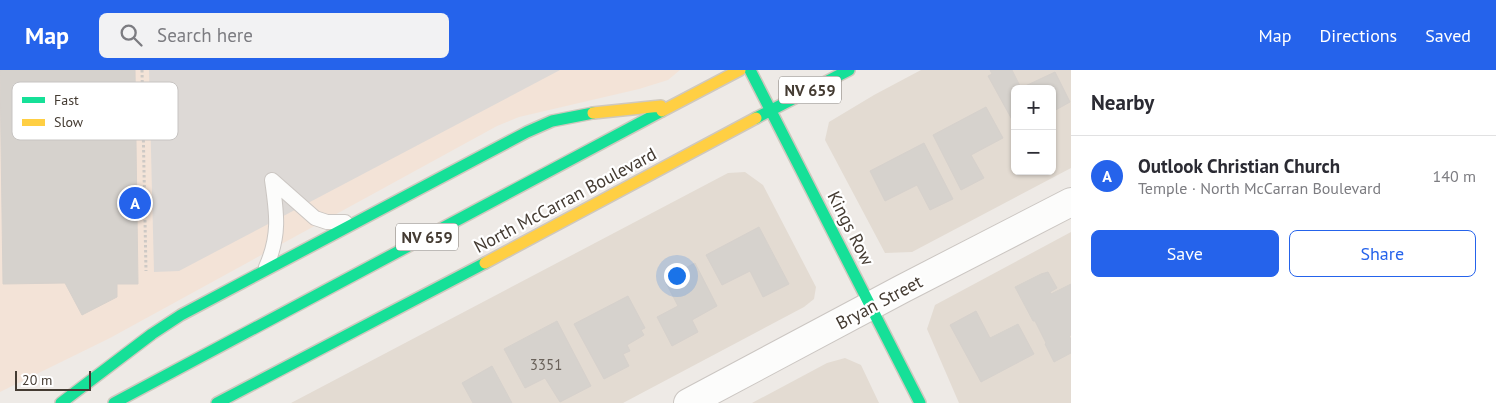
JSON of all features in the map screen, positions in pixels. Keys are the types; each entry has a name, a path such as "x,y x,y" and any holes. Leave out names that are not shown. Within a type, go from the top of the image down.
{"main road":[{"name":"North McCarran Boulevard","path":"114,403 740,70"},
{"name":"Kings Row","path":"750,70 920,403"},
{"name":"North McCarran Boulevard","path":"217,403 849,70"},
{"path":"61,403 152,334 181,315 527,132 552,121 584,114 675,105"}],"street":[{"name":"Bryan Street","path":"688,403 1071,202"}],"lane":[{"path":"265,271 272,255 277,231 277,215 272,180 316,218 327,222 358,222"}],"path":[{"path":"143,140 146,272"}],"shaded area":[{"path":"0,70 680,70 668,80 639,89 519,117 497,126 110,338 0,392"},
{"path":"149,70 560,70 179,271 154,272 151,140 178,140 178,82 149,82"},
{"path":"921,70 1071,70 1071,168 912,252 885,253 825,140 829,122"},
{"path":"745,172 763,185 816,287 814,299 804,307 623,403 291,403 728,173"},
{"path":"1071,232 1071,403 959,403 927,329 935,305"},
{"path":"845,358 861,365 879,403 752,403 827,363"}],"building":[{"path":"0,70 135,70 135,82 12,82 12,140 136,140 138,284 117,284 117,297 82,315 65,283 3,284"},
{"path":"990,70 1012,70 1020,85 1011,85 1011,118 988,76 992,74"},
{"path":"1055,72 1070,102 1056,110 1056,85 1027,85"},
{"path":"986,107 1003,138 971,155 984,178 961,190 933,135"},
{"path":"924,143 953,199 930,210 917,185 885,201 870,171"},
{"path":"759,227 789,284 763,297 750,271 722,285 706,255"},
{"path":"695,263 717,306 692,320 698,332 672,346 657,317 678,306 664,279"},
{"path":"1048,272 1057,288 1050,292 1051,294 1071,284 1071,335 1069,336 1071,339 1071,353 1054,362 1035,321 1033,321 1015,287"},
{"path":"628,296 645,328 641,330 644,335 627,345 630,351 623,354 629,366 604,379 574,324"},
{"path":"976,311 990,338 1018,324 1034,354 981,382 950,325"},
{"path":"557,321 591,386 560,402 545,378 525,388 504,349"},
{"path":"492,366 512,403 473,403 462,383"}],"traffic: fast":[{"path":"750,70 920,403"},
{"path":"756,118 849,70"},
{"path":"114,403 662,111"},
{"path":"61,403 152,334 181,315 527,132 552,121 593,113"},
{"path":"217,403 485,263"}],"traffic: slow":[{"path":"662,111 740,70"},
{"path":"593,113 661,106"},
{"path":"485,263 756,118"}],"place":[{"name":"Outlook Christian Church","path":"135,203"}]}
